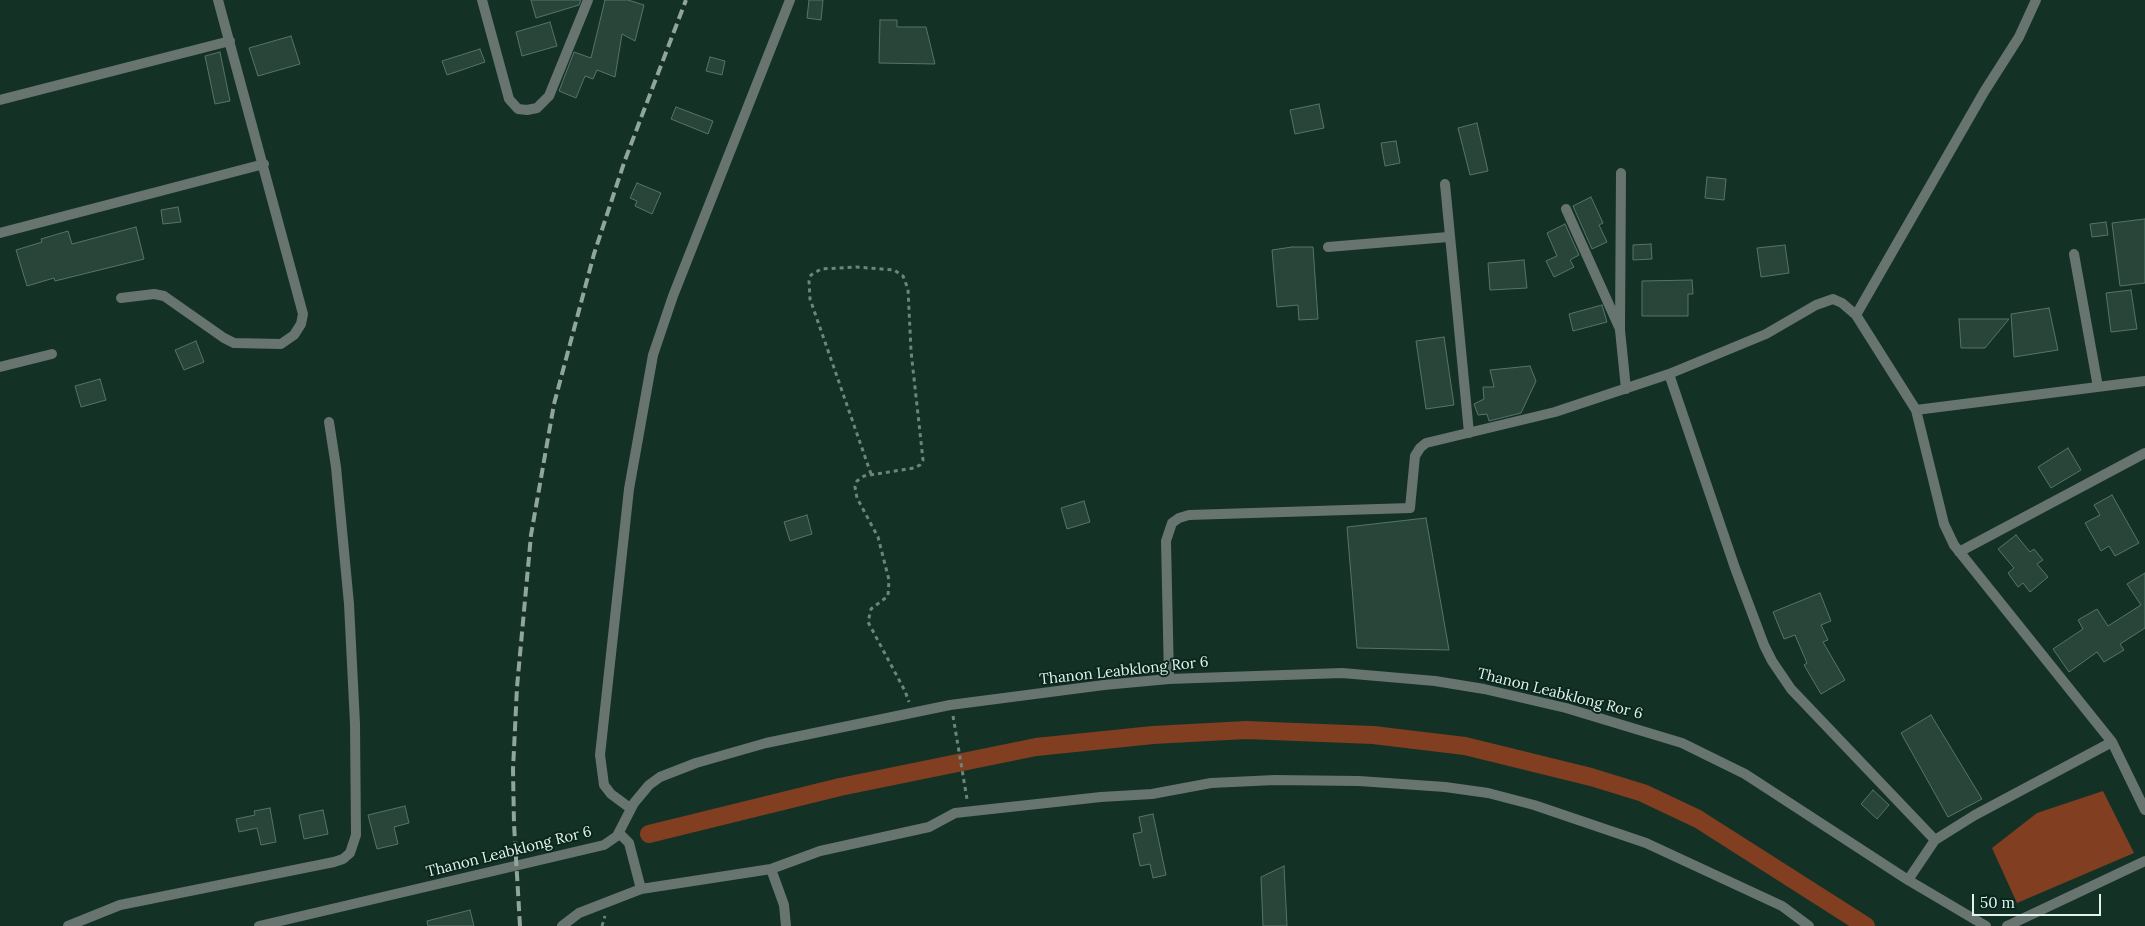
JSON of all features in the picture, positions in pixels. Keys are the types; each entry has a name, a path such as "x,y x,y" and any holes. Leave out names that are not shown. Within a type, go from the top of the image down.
{"street":[{"path":"121,298 159,294 171,300 215,332 234,343 278,345 294,335 302,324 303,314 264,164 218,0"},
{"path":"482,0 509,98 518,109 527,110 537,108 548,98 588,0"},
{"path":"630,808 611,794 604,785 600,755 629,489 653,355 673,296 790,0"},
{"path":"1856,315 1984,92 2018,37 2036,0"},
{"path":"0,100 230,41"},
{"path":"0,233 264,164"},
{"path":"1621,173 1620,330 1626,388"},
{"path":"1445,184 1448,237 1469,433"},
{"path":"1566,209 1620,330"},
{"path":"1328,247 1448,237"},
{"path":"2074,254 2098,387"},
{"path":"1170,679 1166,541 1172,524 1179,518 1190,515 1410,508 1414,463 1417,451 1426,443 1555,412 1669,374 1766,334 1823,302 1833,299 1856,315 1916,410 1944,524 1949,537 1959,552 2112,742 2145,810"},
{"path":"0,367 52,354"},
{"path":"1669,374 1735,568 1764,645 1772,660 1791,688 1935,840"},
{"path":"1916,410 2145,381"},
{"path":"68,926 120,905 334,862 343,859 350,853 356,834 355,724 349,604 335,459 329,422"},
{"path":"1959,552 2145,452"},
{"name":"Thanon Leabklong Ror 6","path":"259,926 595,847 612,841 619,833 630,808 649,785 667,773 766,743 950,705 1170,679 1342,673 1435,681 1484,689 1566,708 1682,743 1745,774 1908,880 1986,926"},
{"path":"1908,880 1935,840 1975,815 2112,742"},
{"path":"562,926 579,913 641,889 771,869 820,851 930,827 955,813 1101,796 1152,794 1211,783 1243,781 1359,781 1445,787 1488,794 1534,805 1646,843 1782,906 1809,926"},
{"path":"619,833 629,843 641,889"},
{"path":"2007,926 2145,861"},
{"path":"771,869 784,905 786,926"}],"path":[{"path":"871,474 810,299 809,281 811,275 821,269 850,267 894,270 903,276 908,289 911,351 923,460 914,468 871,474 857,481 855,493 878,537 887,570 890,592 888,596 871,609 868,622 905,691 912,712"},
{"path":"950,705 970,812"}],"shaded area":[{"path":"2103,791 2134,853 2017,903 1992,848 2037,813"}],"building":[{"path":"531,0 581,0 579,5 536,18"},
{"path":"605,0 628,0 644,5 635,41 622,34 615,77 597,70 593,79 585,76 576,98 559,91 574,52 591,58"},
{"path":"809,0 823,0 821,20 807,18"},
{"path":"880,20 897,20 897,27 926,27 935,64 879,63"},
{"path":"550,22 557,46 522,56 516,32"},
{"path":"291,36 300,64 258,76 249,48"},
{"path":"480,49 485,62 447,75 442,61"},
{"path":"220,52 230,101 215,104 205,56"},
{"path":"710,57 725,61 722,75 706,71"},
{"path":"1319,104 1324,128 1295,134 1290,110"},
{"path":"676,107 713,121 708,134 671,119"},
{"path":"1477,123 1488,171 1470,175 1458,128"},
{"path":"1396,141 1400,163 1385,166 1381,143"},
{"path":"1707,177 1726,179 1724,200 1705,198"},
{"path":"637,183 661,193 652,214 635,206 637,201 630,198"},
{"path":"1591,197 1603,223 1599,225 1607,242 1592,249 1573,206"},
{"path":"178,207 181,222 163,224 161,210"},
{"path":"2145,219 2145,283 2120,286 2112,223"},
{"path":"2106,222 2108,235 2092,237 2090,224"},
{"path":"1565,224 1579,255 1570,260 1574,267 1554,277 1546,261 1557,256 1547,233"},
{"path":"136,227 144,259 55,281 54,278 27,286 16,250 42,242 41,239 68,231 72,244"},
{"path":"1651,244 1652,259 1633,260 1633,245"},
{"path":"1785,245 1789,273 1761,277 1757,248"},
{"path":"1292,247 1313,247 1318,319 1299,320 1298,305 1277,307 1272,250"},
{"path":"1524,260 1527,288 1490,290 1488,263"},
{"path":"1692,280 1693,294 1688,294 1688,316 1642,316 1642,281"},
{"path":"2131,290 2137,329 2111,332 2106,293"},
{"path":"1602,305 1607,322 1573,331 1569,314"},
{"path":"2049,308 2058,350 2014,357 2011,314"},
{"path":"1959,319 2009,319 1985,348 1961,348"},
{"path":"1444,337 1454,405 1426,409 1416,341"},
{"path":"196,341 204,362 184,370 175,350"},
{"path":"1530,366 1536,381 1521,413 1489,421 1487,414 1478,415 1474,404 1484,399 1483,387 1494,387 1490,370"},
{"path":"100,379 106,400 81,407 75,386"},
{"path":"2068,448 2081,470 2051,488 2038,467"},
{"path":"2112,495 2139,543 2115,556 2109,546 2101,551 2085,523 2100,515 2094,505"},
{"path":"1084,501 1090,522 1067,529 1061,508"},
{"path":"807,515 812,534 790,541 784,522"},
{"path":"1426,518 1449,650 1357,648 1347,527"},
{"path":"2016,535 2030,552 2034,549 2043,560 2037,564 2048,577 2030,592 2023,583 2018,587 2008,573 2014,568 1998,549"},
{"path":"2145,573 2145,628 2120,644 2124,650 2104,662 2097,652 2069,672 2053,649 2083,629 2078,620 2097,609 2108,626 2141,605 2127,584"},
{"path":"1820,593 1831,621 1821,625 1828,640 1823,642 1845,680 1821,694 1804,665 1807,663 1795,635 1784,639 1773,612"},
{"path":"1931,715 1982,799 1948,817 1901,733"},
{"path":"1873,790 1889,805 1877,819 1861,804"},
{"path":"405,806 409,823 394,827 398,844 377,849 368,815"},
{"path":"270,808 276,842 261,845 257,828 239,832 236,819 255,815 254,811"},
{"path":"323,810 328,834 304,839 299,815"},
{"path":"1153,814 1166,875 1153,878 1150,864 1140,866 1133,834 1142,832 1139,817"},
{"path":"1284,866 1287,926 1263,926 1261,877"},
{"path":"470,910 474,926 428,926 427,921"}],"waterway":[{"path":"649,834 840,787 1036,747 1153,735 1246,730 1373,735 1465,746 1591,777 1643,793 1698,819 1866,926"}],"railway":[{"path":"520,926 513,770 517,687 531,535 554,404 594,254 625,160 686,0"}]}
